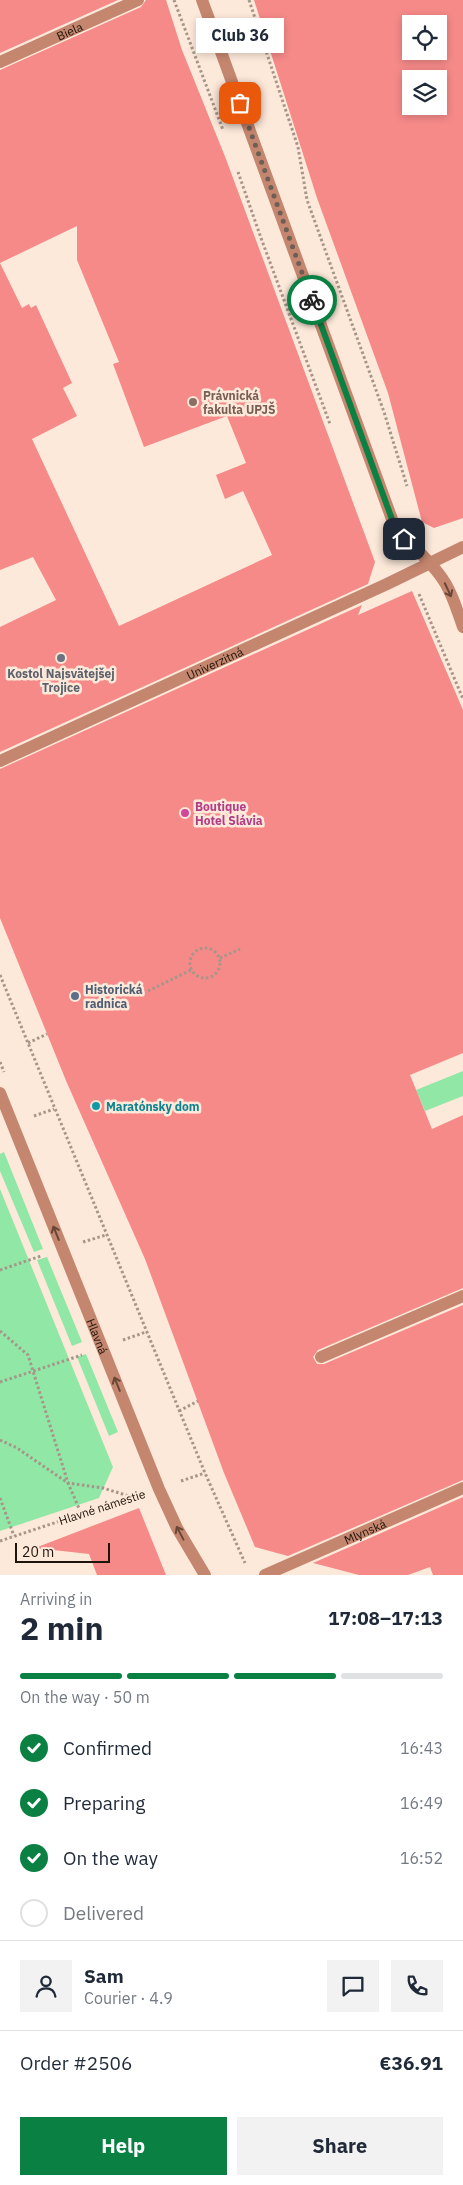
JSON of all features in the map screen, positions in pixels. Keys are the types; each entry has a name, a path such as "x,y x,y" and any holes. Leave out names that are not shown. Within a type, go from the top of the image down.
{"street":[{"name":"Biela","path":"0,62 138,0"},
{"path":"202,0 393,522 404,539 429,563 445,583 463,628"},
{"name":"Univerzitná","path":"0,761 387,584 463,547"},
{"name":"Hlavná","path":"0,1093 6,1125 159,1489 181,1535 205,1575"},
{"path":"321,1357 463,1296"},
{"name":"Mlynská","path":"265,1575 463,1488"}],"path":[{"path":"249,0 298,147 307,200 384,412 409,495"},
{"path":"199,949 209,949 220,958 221,963 217,973 208,978 198,977 191,970 192,956 199,949"},
{"path":"220,958 240,949"},
{"path":"148,991 191,970"},
{"path":"0,976 204,1473 247,1566"},
{"path":"28,1043 47,1034"},
{"path":"0,1270 29,1260"},
{"path":"0,1332 28,1355 58,1455 80,1513"},
{"path":"0,1382 69,1359"},
{"path":"179,1411 198,1401"},
{"path":"0,1440 17,1448 68,1483 103,1488 132,1497"},
{"name":"Hlavné námestie","path":"0,1541 204,1473"},
{"path":"0,1498 14,1536"}],"green space":[{"path":"463,1071 463,1096 425,1111 416,1090"},
{"path":"4,1152 43,1249 34,1252 0,1171 0,1154"},
{"path":"0,1189 113,1467 99,1498 0,1531"},
{"path":"47,1257 82,1342 72,1346 37,1260"},
{"path":"86,1354 118,1432 109,1436 77,1357"}],"building":[{"path":"0,0 118,0 0,53"},
{"path":"146,0 166,0 182,50 226,159 375,562 368,584 0,752 0,627 56,600 33,557 0,570 0,263 0,70 141,7","holes":["77,226 77,260 119,362 113,364 144,447 227,416 246,463 216,475 225,499 243,491 272,555 119,626 32,439 77,416 63,388 72,383 36,305 31,308 29,304 22,308 0,263"]},
{"path":"254,0 463,0 463,518 434,528 422,522 388,393 317,198"},
{"path":"412,591 463,710 463,1053 410,1075 432,1129 463,1115 463,1288 318,1350 313,1357 317,1364 324,1364 463,1305 463,1480 288,1556 255,1547 224,1473 145,1259 67,1083 0,918 0,769 362,605 358,615"},
{"path":"463,1497 463,1575 433,1575 430,1567 408,1575 359,1575 313,1563"},
{"path":"139,1508 166,1575 97,1575 89,1554 35,1548"}],"way so far":[{"path":"240,103 312,300"}],"place":[{"name":"Club 36","path":"240,103"},
{"name":"Právnická fakulta UPJŠ","path":"193,402"},
{"name":"Kostol Najsvätejšej Trojice","path":"61,658"},
{"name":"Boutique Hotel Slávia","path":"185,813"},
{"name":"Historická radnica","path":"75,996"},
{"name":"Maratónsky dom","path":"96,1106"}],"route":[{"path":"312,300 393,522 404,539"}]}
